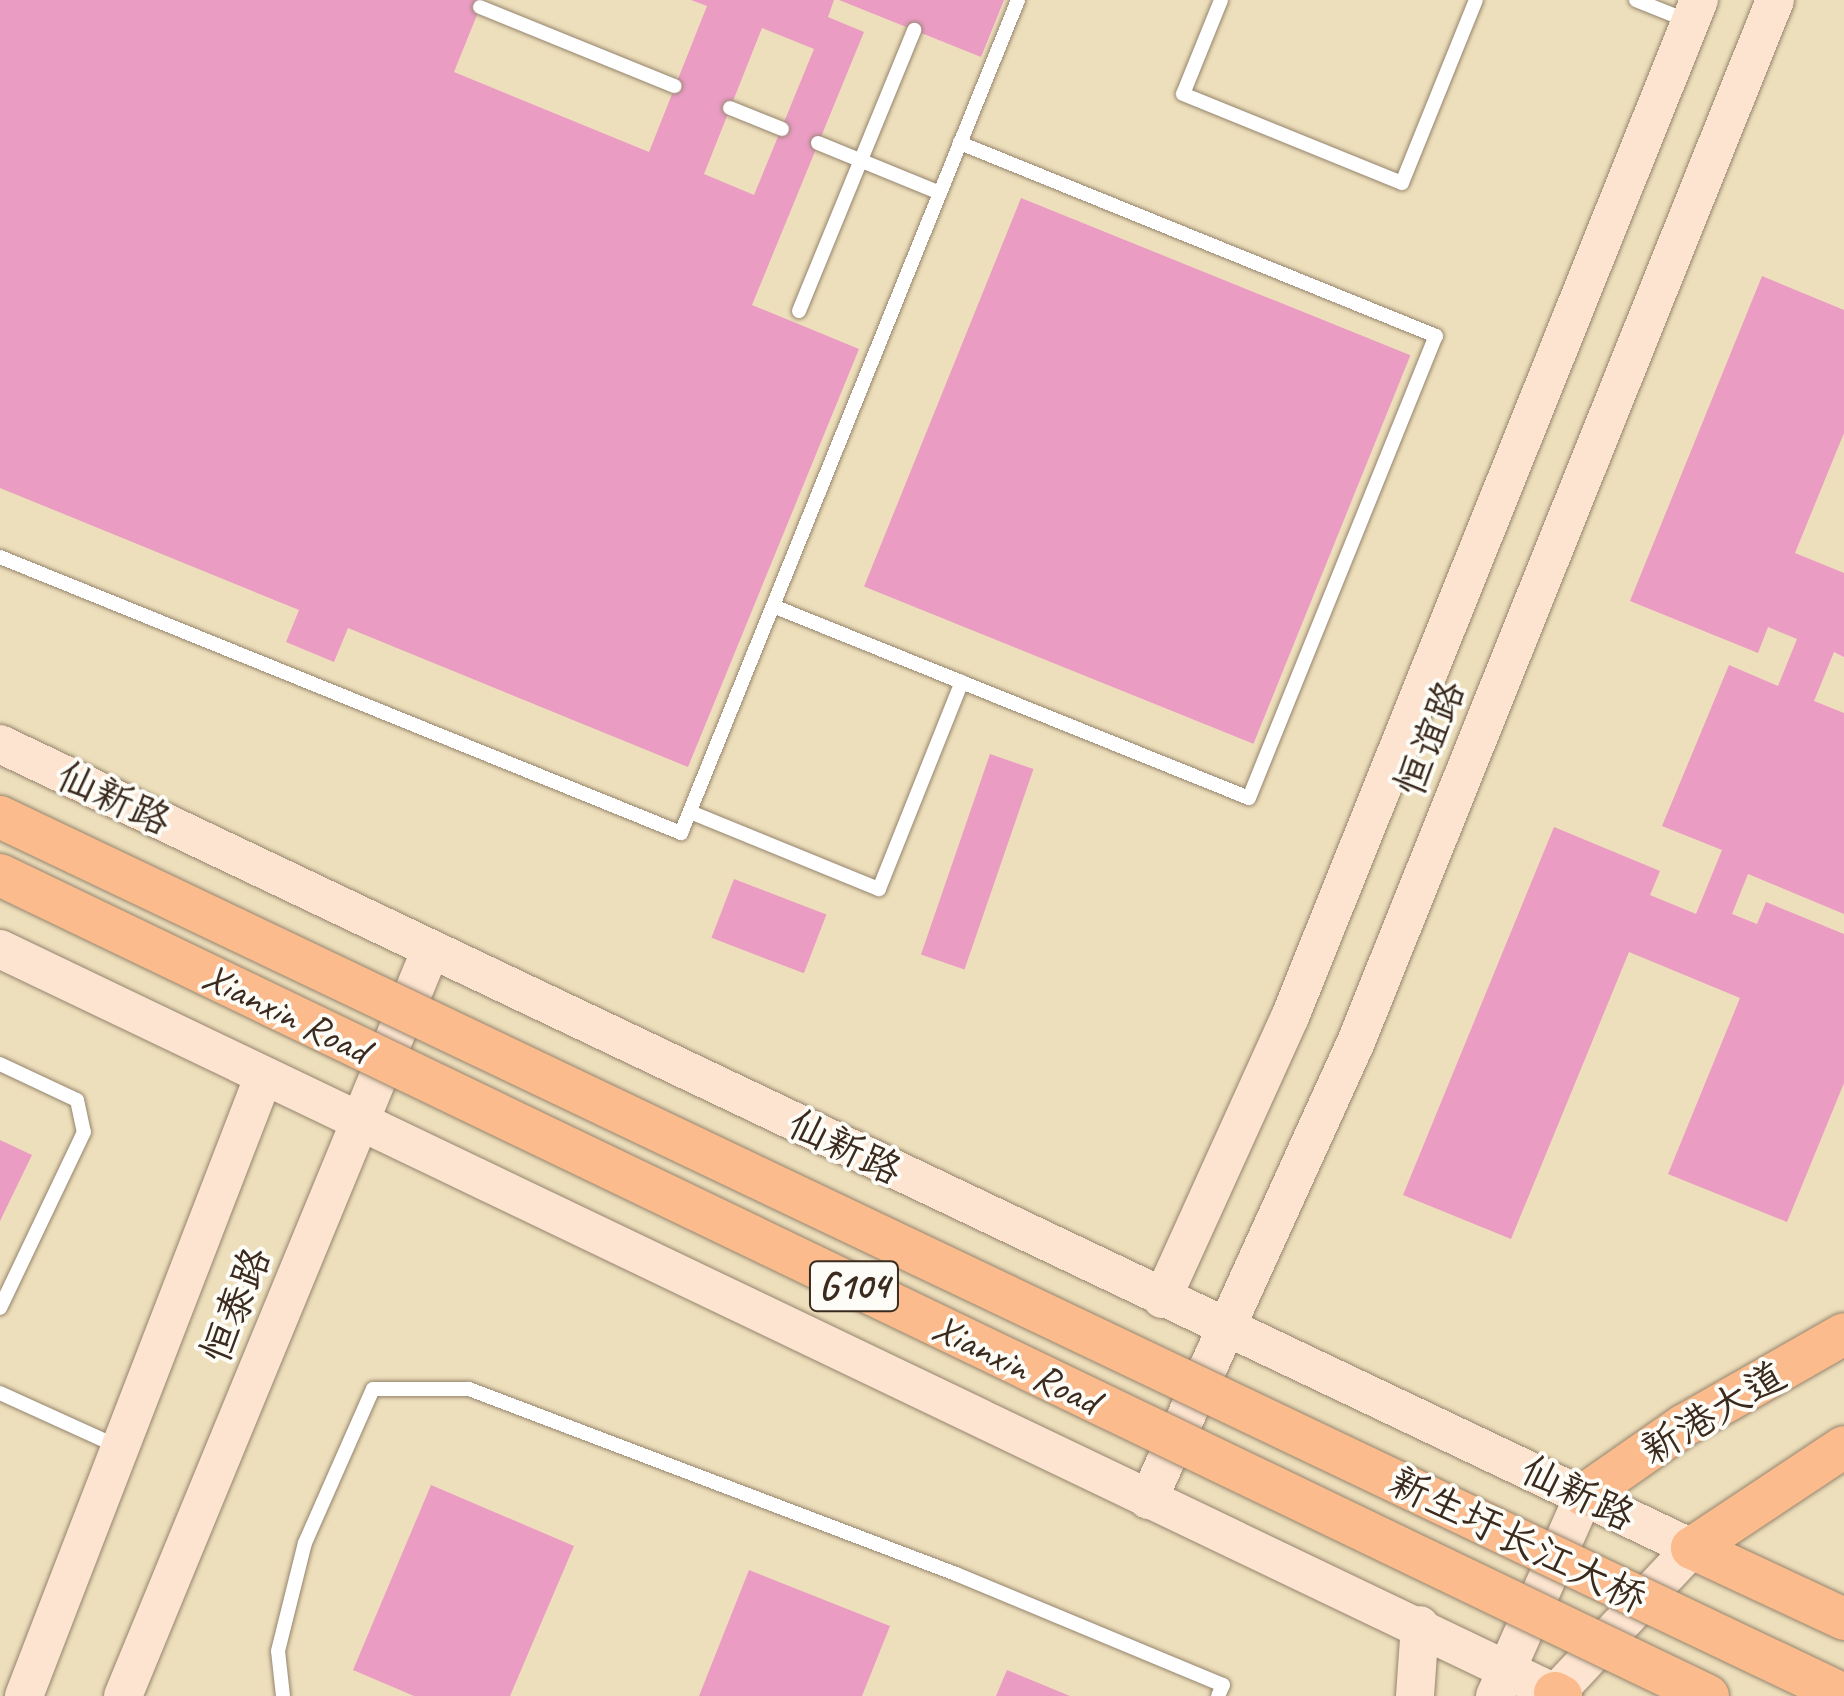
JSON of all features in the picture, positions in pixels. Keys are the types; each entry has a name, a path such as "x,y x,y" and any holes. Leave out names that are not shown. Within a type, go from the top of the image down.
{"main road":[{"name":"恒谊路","path":"1148,1500 1356,1042 1775,0"},
{"name":"恒谊路","path":"1162,1298 1290,1017 1694,11"},
{"name":"仙新路","path":"0,744 1692,1548"},
{"name":"仙新路","path":"0,817 1194,1384"},
{"name":"Xianxin Road","path":"0,876 1708,1696"},
{"path":"0,948 263,1078 1148,1500 1420,1625 1501,1682 1556,1695 1692,1548 1844,1447"},
{"name":"恒泰路","path":"123,1696 431,949"},
{"name":"恒泰路","path":"24,1696 124,1450 263,1078"},
{"name":"新港大道","path":"1584,1495 1683,1426 1844,1334"},
{"name":"新生圩长江大桥","path":"1194,1384 1844,1694"},
{"path":"1501,1682 1584,1495"},
{"path":"1692,1548 1844,1620"},
{"path":"1415,1696 1420,1625"}],"lane":[{"path":"0,557 682,832 1018,0"},
{"path":"1221,0 1183,94 1402,183 1476,0"},
{"path":"1636,0 1694,11"},
{"path":"480,7 675,86"},
{"path":"799,312 914,30"},
{"path":"730,108 782,129"},
{"path":"818,144 940,193"},
{"path":"773,606 1249,798 1436,336 960,144"},
{"path":"690,812 879,888 962,682"},
{"path":"0,1064 77,1100 84,1132 0,1308"},
{"path":"283,1696 278,1650 305,1543 373,1389 468,1388 974,1581 1222,1685 1218,1696"},
{"path":"0,1393 124,1450"}],"building":[{"path":"0,0 483,0 454,72 649,152 707,6 691,0 834,0 828,17 864,32 752,305 859,349 688,767 348,628 334,662 286,642 299,610 0,488","holes":["762,28 814,49 754,195 704,174"]},
{"path":"839,0 1004,0 981,57"},
{"path":"1021,198 1410,355 1253,744 864,586"},
{"path":"1762,276 1844,310 1844,433 1795,553 1844,573 1844,657 1834,652 1814,701 1844,713 1844,914 1748,874 1732,914 1757,924 1766,902 1844,934 1844,1083 1787,1222 1668,1174 1740,998 1629,952 1511,1239 1403,1195 1554,827 1660,871 1650,895 1696,914 1722,850 1662,826 1729,665 1778,686 1797,639 1768,627 1758,653 1630,601"},
{"path":"990,754 1033,769 964,969 921,954"},
{"path":"734,879 826,914 804,973 711,938"},
{"path":"0,1140 32,1155 0,1221"},
{"path":"431,1485 574,1546 510,1696 414,1696 353,1670"},
{"path":"749,1570 890,1626 862,1696 699,1696"},
{"path":"1007,1670 1070,1696 996,1696"}]}
